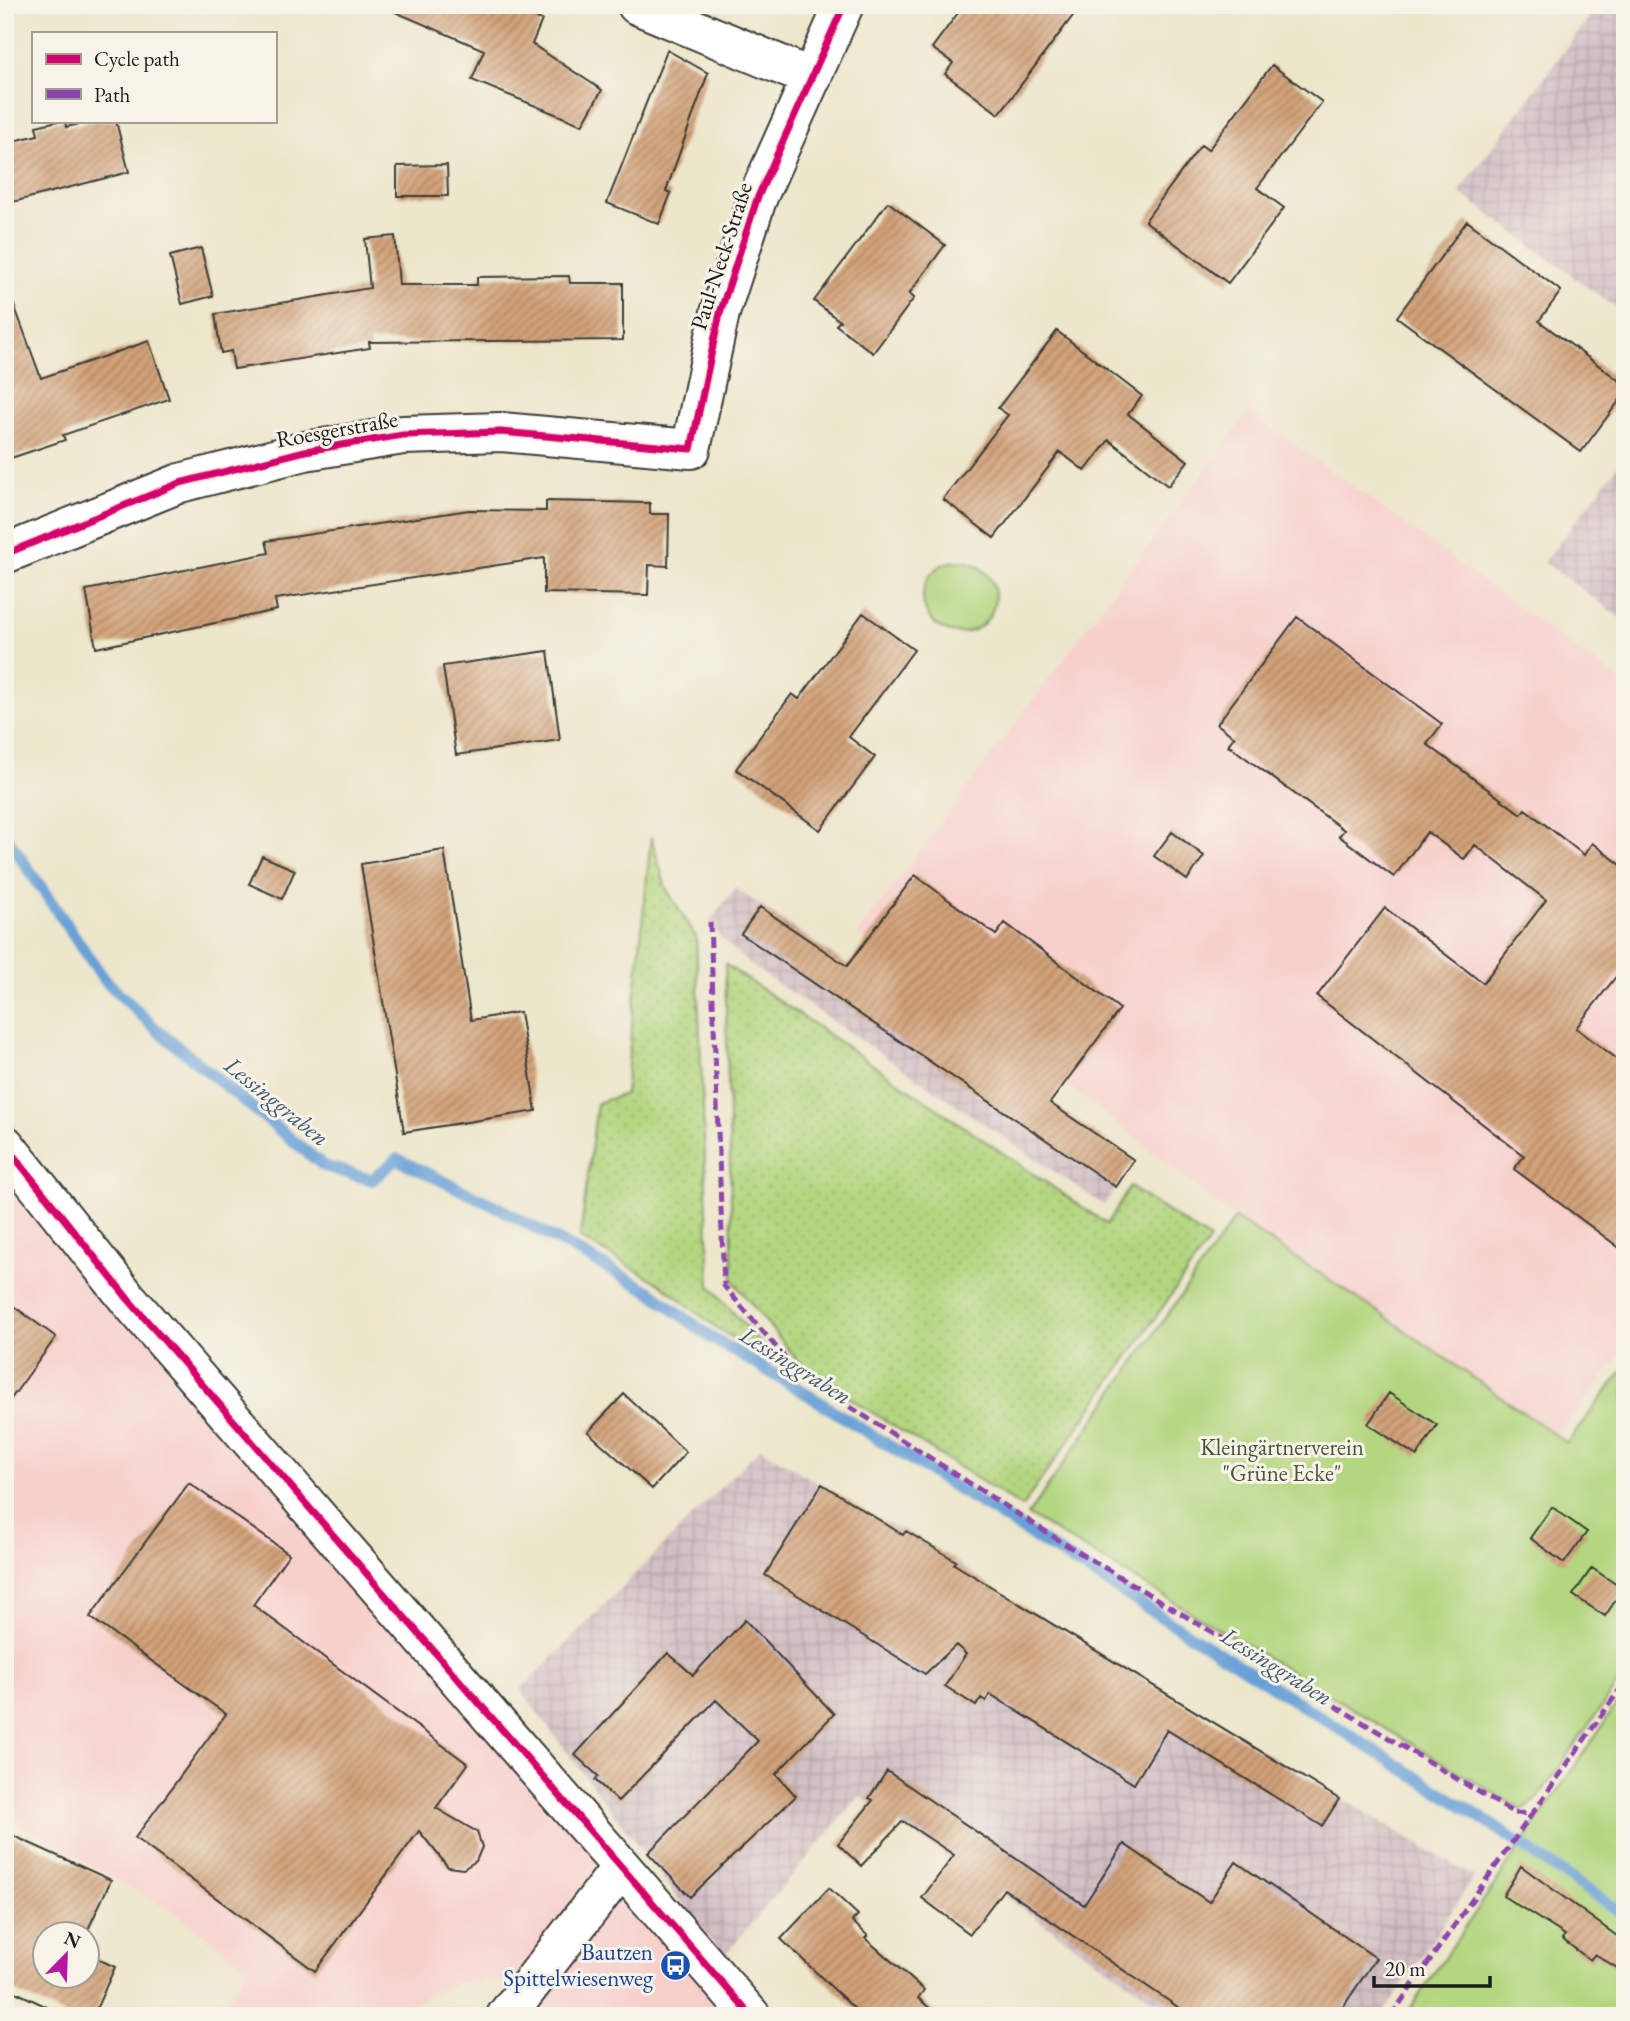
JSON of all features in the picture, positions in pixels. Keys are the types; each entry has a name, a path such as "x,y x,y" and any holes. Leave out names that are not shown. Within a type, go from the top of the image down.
{"street":[{"path":"637,5 812,78"},
{"name":"Paul-Neck-Straße","path":"691,449 724,300 757,199 844,5"},
{"name":"Roesgerstraße","path":"5,554 180,483 304,451 403,435 501,432 691,449"},
{"path":"5,1145 128,1299 751,2016"},
{"path":"506,2016 621,1868"}],"shaded area":[{"path":"1598,5 1625,5 1625,315 1459,192"},
{"path":"1249,411 1625,685 1625,1349 1559,1434 1235,1218 1087,1100 857,935"},
{"path":"1625,457 1625,621 1544,562"},
{"path":"735,888 1134,1160 1104,1205 750,965 719,936 710,922"},
{"path":"5,1158 742,2016 537,2016 495,1981 463,1982 425,1996 402,2016 216,2016 248,1969 177,1914 5,1816"},
{"path":"760,1448 872,1516 906,1531 956,1561 988,1585 1124,1669 1474,1877 1382,2016 1177,2016 860,1796 723,1957 520,1690"}],"green space":[{"path":"966,561 985,571 993,583 993,611 985,623 973,631 952,633 933,623 925,611 923,590 933,571 945,563"},
{"path":"651,837 666,888 696,937 710,1286 781,1367 717,1328 662,1285 580,1238 597,1103 625,1094"},
{"path":"725,964 1107,1224 1130,1187 1210,1240 1022,1507 805,1370 733,1281"},
{"name":"Kleingärtnerverein \"Grüne Ecke\"","path":"1235,1218 1383,1315 1567,1443 1625,1368 1625,1673 1537,1799 1522,1810 1028,1515"},
{"path":"1625,1692 1625,2016 1405,2016"}],"building":[{"path":"379,5 504,5 542,20 532,44 602,90 582,125 472,80 484,50"},
{"path":"964,5 1081,5 999,114 945,74 953,63 932,48"},
{"path":"667,50 708,73 666,191 671,193 659,224 607,203"},
{"path":"1272,65 1322,102 1257,188 1284,208 1228,283 1145,221 1201,145 1208,150"},
{"path":"54,122 65,122 66,127 88,122 116,122 129,172 5,204 5,143 38,135 36,126"},
{"path":"447,165 448,196 397,196 397,166"},
{"path":"888,202 945,245 909,294 914,298 873,353 836,325 840,321 814,301"},
{"path":"1467,221 1561,291 1539,321 1625,385 1625,393 1581,452 1397,317"},
{"path":"395,236 399,285 477,285 477,277 569,276 570,283 623,283 623,340 369,342 370,348 234,369 231,351 221,353 215,314 370,288 365,239"},
{"path":"201,248 213,296 182,304 170,256"},
{"path":"10,294 41,378 149,341 169,399 63,435 65,440 5,460 5,295"},
{"path":"1057,331 1142,396 1128,414 1188,461 1168,486 1109,440 1085,471 1060,452 994,538 943,499 1008,415 998,408"},
{"path":"546,501 650,503 650,514 669,514 668,566 649,565 648,595 544,593 544,558 275,599 277,610 96,648 86,590 269,553 266,541 469,510 546,511"},
{"path":"863,613 914,650 849,737 875,757 820,830 736,769 792,694 799,699"},
{"path":"1297,617 1442,724 1427,744 1521,814 1525,809 1584,855 1592,843 1625,868 1625,965 1576,1028 1625,1065 1625,1252 1514,1169 1524,1156 1317,996 1385,908 1483,983 1546,900 1475,845 1464,859 1427,832 1394,877 1339,836 1344,830 1228,745 1234,737 1217,724"},
{"path":"548,651 560,740 456,755 443,666"},
{"path":"1172,832 1204,856 1187,880 1154,856"},
{"path":"444,850 471,1020 520,1012 536,1111 404,1132 361,864"},
{"path":"262,856 295,870 282,899 249,884"},
{"path":"915,875 996,935 1005,923 1120,1009 1050,1103 1134,1160 1116,1187 741,934 760,907 847,966"},
{"path":"5,1300 56,1337 5,1407"},
{"path":"1389,1393 1437,1425 1417,1456 1368,1424"},
{"path":"624,1394 686,1452 652,1489 588,1432"},
{"path":"189,1483 289,1554 253,1605 468,1764 436,1808 477,1832 482,1847 476,1861 463,1869 448,1867 419,1831 315,1971 135,1838 226,1714 90,1617"},
{"path":"822,1484 903,1535 906,1531 956,1561 954,1564 1339,1799 1322,1826 1167,1730 1134,1784 990,1694 986,1701 981,1698 976,1706 945,1686 966,1654 956,1645 925,1674 765,1575"},
{"path":"1552,1507 1587,1532 1564,1563 1530,1538"},
{"path":"1592,1568 1623,1589 1605,1616 1573,1595"},
{"path":"745,1620 834,1714 776,1774 796,1796 690,1897 648,1853 758,1741 716,1700 618,1801 595,1780 598,1776 575,1755 668,1653 693,1675"},
{"path":"887,1771 1084,1905 1124,1844 1209,1902 1236,1862 1376,1958 1337,2016 1191,2016 1004,1889 970,1934 922,1898 954,1855 903,1821 861,1866 838,1844 873,1800 869,1798"},
{"path":"5,1832 111,1880 92,1920 32,1920 32,1990 102,1990 102,1961 115,1967 93,2016 66,2016 5,1987"},
{"path":"1521,1866 1625,1942 1625,1973 1595,1954 1590,1960 1562,1939 1565,1935 1503,1896"},
{"path":"829,1888 858,1915 852,1921 868,1936 865,1938 924,1990 918,1998 939,2016 862,2016 781,1939"}],"waterway":[{"name":"Lessinggraben","path":"5,835 104,979 156,1029 324,1166 372,1180 397,1159 499,1208 651,1292 710,1337 797,1388 1480,1817 1625,1915"}],"marked path":[{"path":"710,922 724,1286 800,1375 1065,1544 1514,1813 1532,1814 1625,1682"},
{"path":"1391,2016 1532,1814"}],"cycle path":[{"path":"5,554 180,483 305,451 403,435 501,432 691,449 720,313 757,199 844,5"},
{"path":"5,1145 128,1299 751,2016"}],"place":[{"name":"Bautzen Spittelwiesenweg","path":"676,1965"}]}
